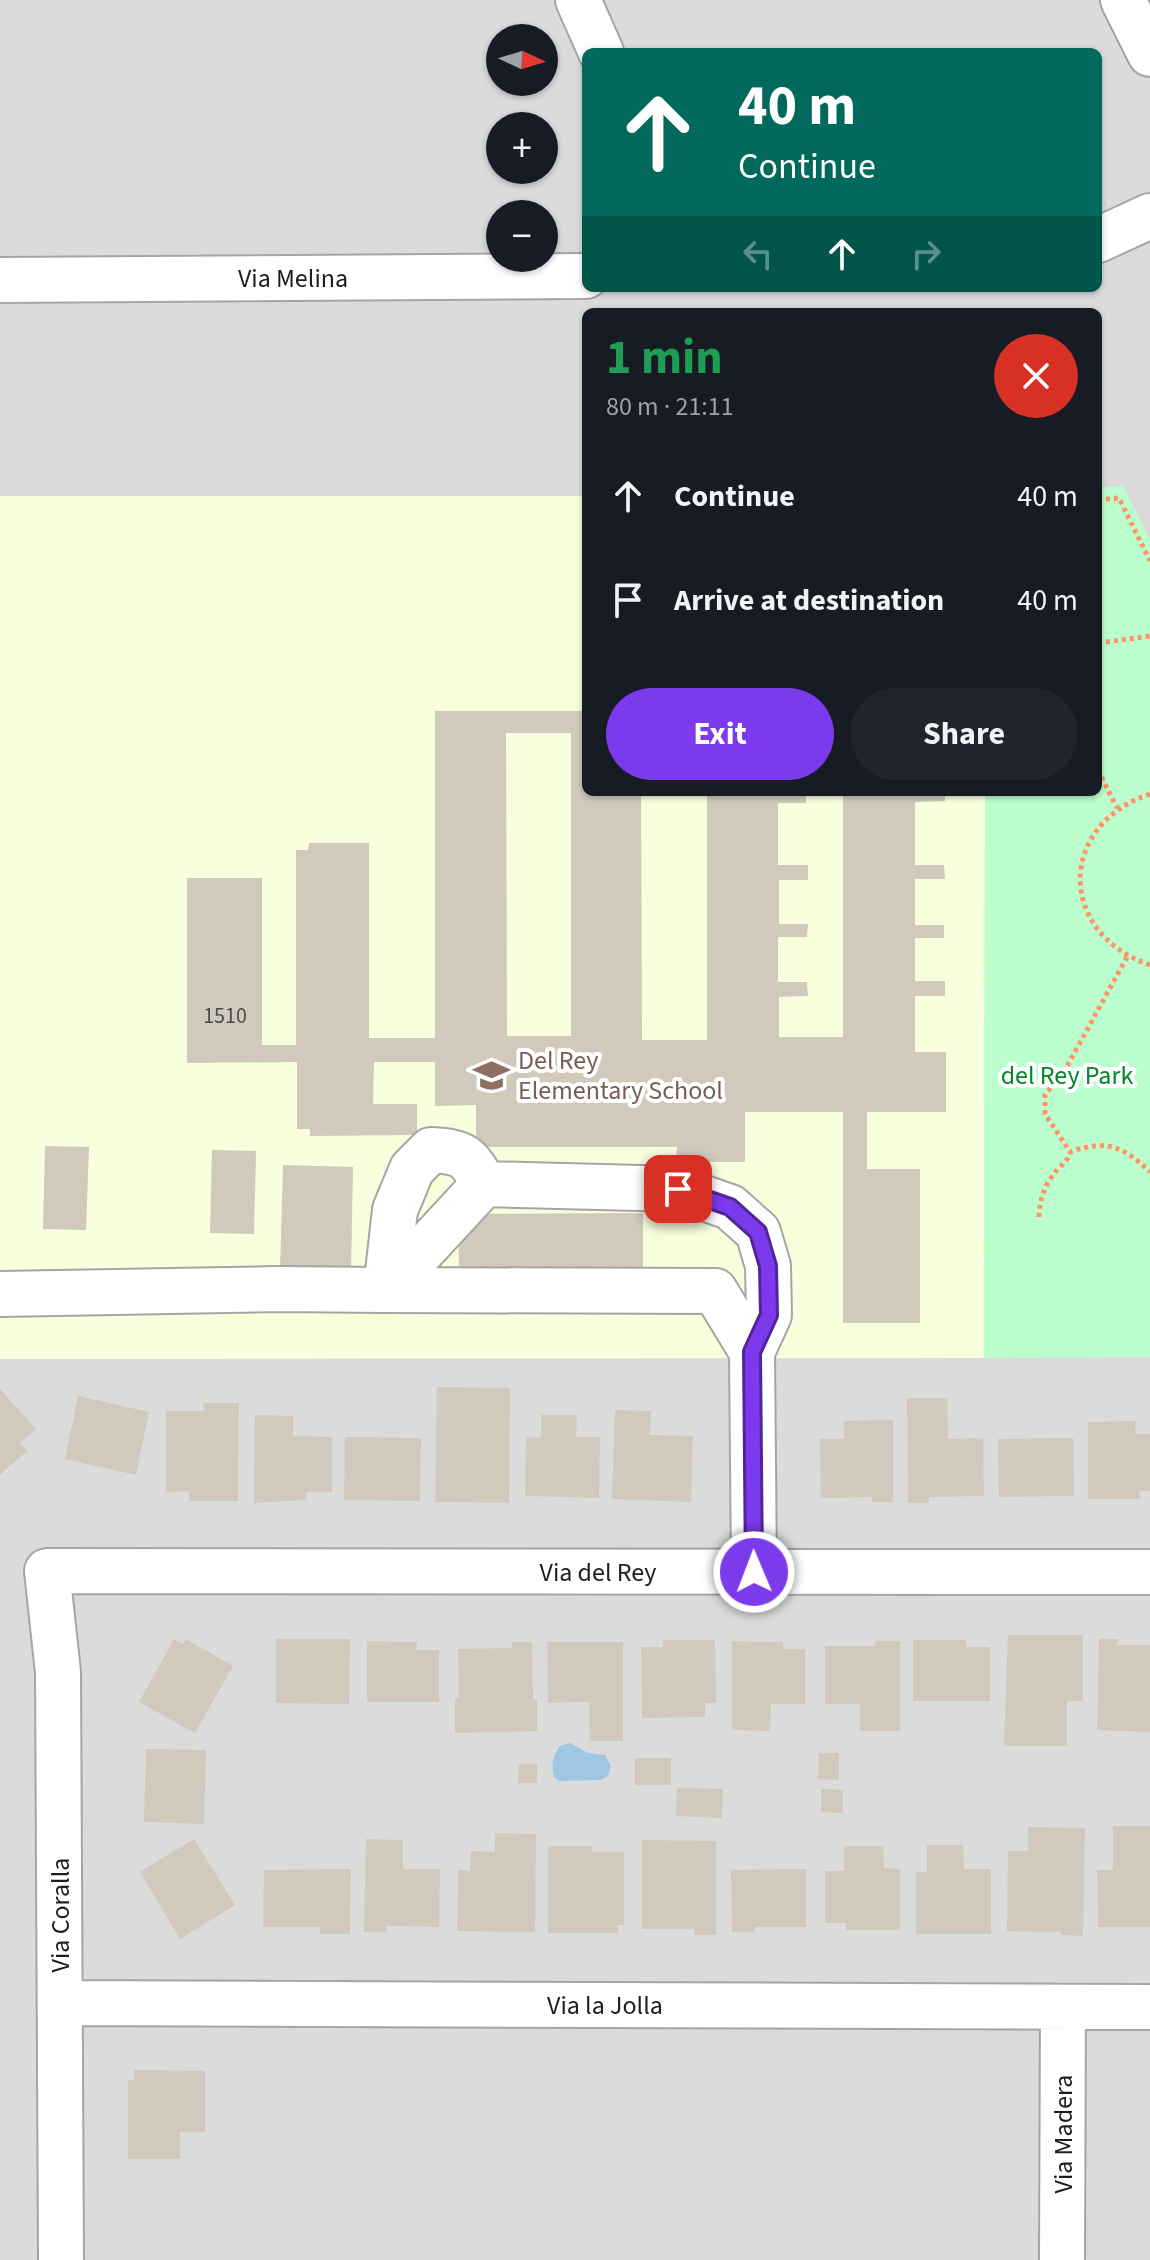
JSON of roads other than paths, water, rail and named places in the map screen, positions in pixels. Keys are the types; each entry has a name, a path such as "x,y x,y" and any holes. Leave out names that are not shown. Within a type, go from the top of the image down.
{"street":[{"path":"578,0 599,48"},
{"path":"1123,0 1150,54"},
{"path":"1102,238 1150,216"},
{"name":"Via Melina","path":"0,280 582,276"},
{"path":"386,1290 395,1210 412,1169 431,1150 452,1151 468,1157 484,1184"},
{"path":"386,1290 484,1184 678,1189 730,1207 758,1232 768,1266 769,1315 752,1352 754,1572"},
{"path":"0,1294 278,1289 715,1291 752,1352"},
{"name":"Via del Rey","path":"47,1571 1150,1572"},
{"name":"Via Coralla","path":"47,1571 58,1672 61,2260"},
{"name":"Via la Jolla","path":"60,2003 1150,2007"},
{"name":"Via Madera","path":"1062,2260 1063,2007"}],"water":[{"path":"570,1743 588,1753 605,1755 611,1766 608,1776 601,1780 559,1781 554,1777 552,1764 555,1754 560,1746"}],"place":[{"name":"Del Rey Elementary School","path":"492,1075"}],"park label":[{"name":"del Rey Park","path":"1067,1075"}]}
